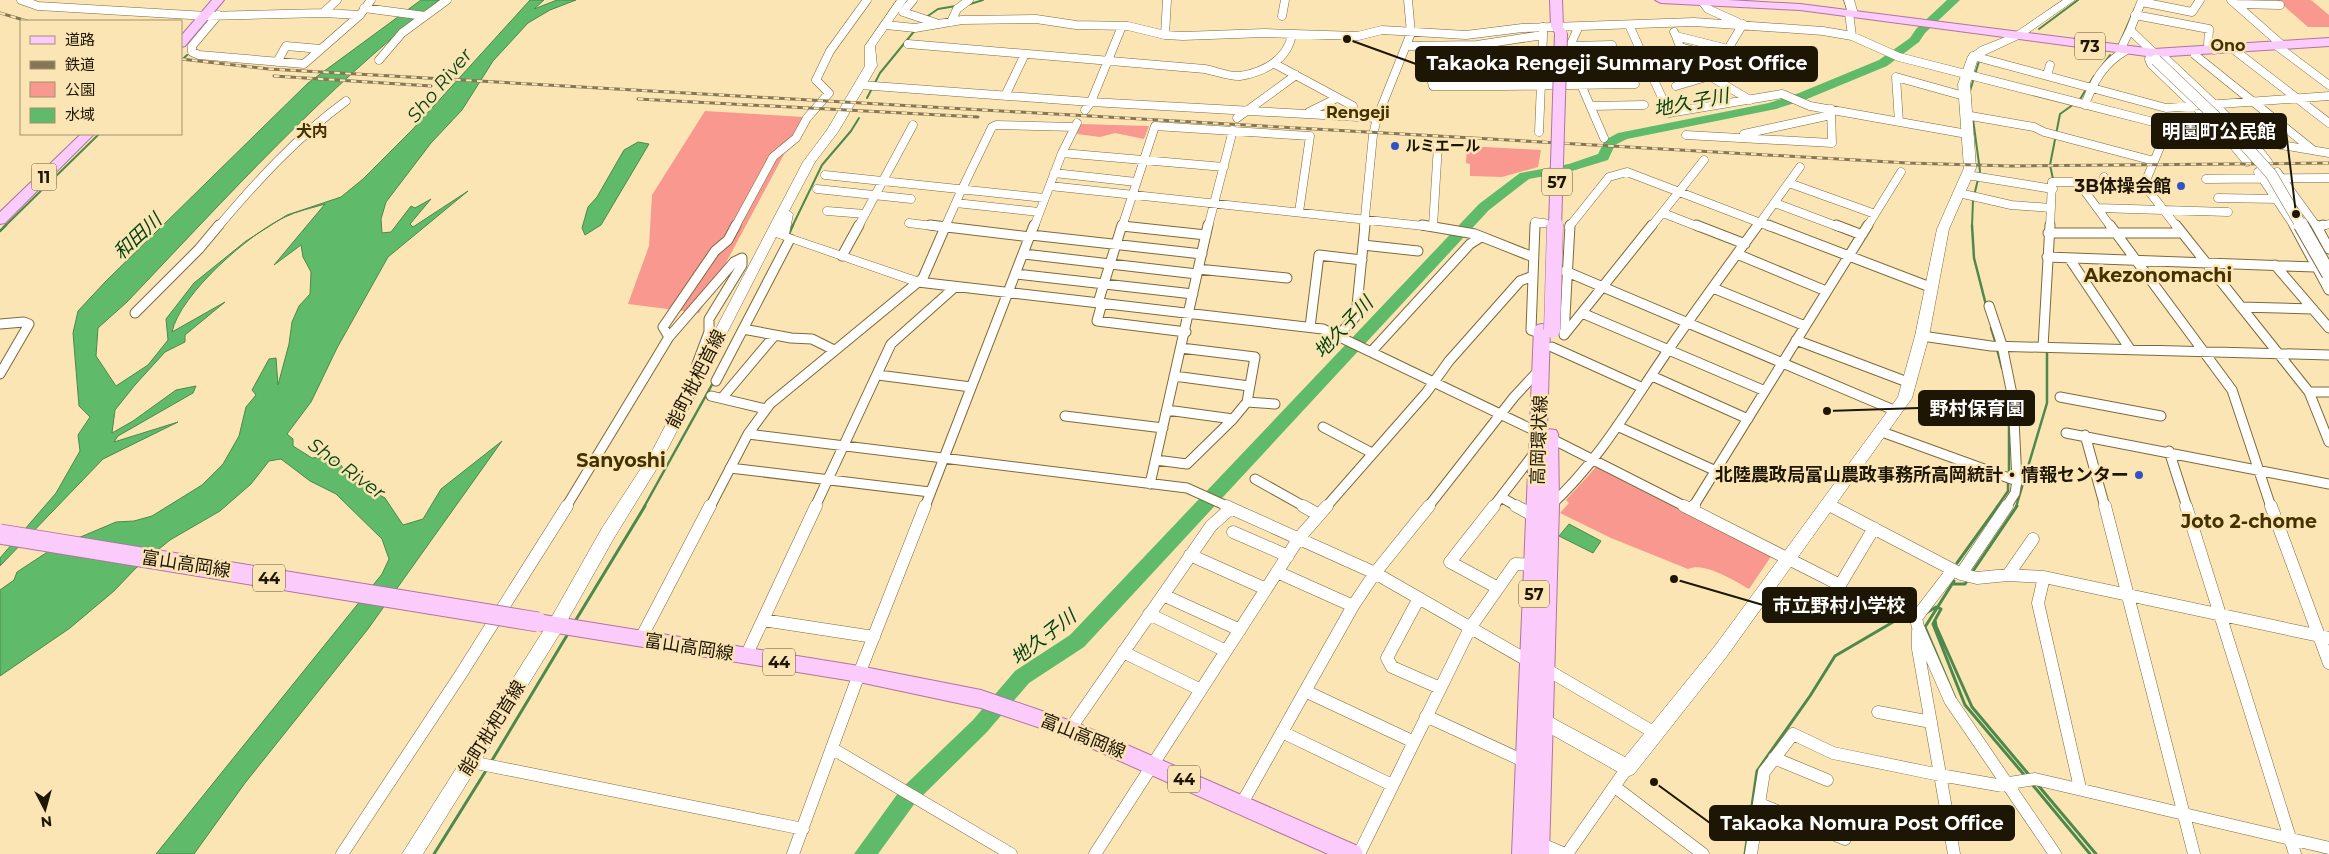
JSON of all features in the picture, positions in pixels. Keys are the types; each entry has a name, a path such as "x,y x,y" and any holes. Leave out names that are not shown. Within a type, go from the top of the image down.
{"main road":[{"path":"182,43 212,16 218,0"},
{"name":"高岡環状線","path":"1542,440 1551,336 1551,31 1556,0"},
{"name":"73","path":"1661,0 1755,2 2017,36 2124,47 2155,57 2214,50 2329,42"},
{"name":"11","path":"0,220 87,135"},
{"name":"高岡環状線","path":"1533,850 1535,720 1543,512 1541,368 1551,336"},
{"name":"高岡環状線","path":"1537,665 1535,565 1543,512"},
{"name":"富山高岡線","path":"0,534 640,640 859,674 981,699 1014,708 1070,729 1352,854"},
{"name":"高岡環状線","path":"1533,850 1526,762 1535,720"}],"street":[{"path":"21,0 38,6 212,16 362,11 397,12 423,17"},
{"path":"80,8 90,0"},
{"path":"324,13 337,0"},
{"path":"212,16 192,46 192,52 200,55 304,64 362,11 371,0"},
{"path":"379,60 402,33 447,0"},
{"path":"669,337 664,327 715,251 728,240 773,157 796,138 806,118 829,93 816,80 835,43 867,0"},
{"name":"能町枇杷首線","path":"412,854 478,763 559,626 608,533 657,456 784,209 810,162 821,144 832,132 870,66 870,46 902,0"},
{"path":"913,0 903,12 939,24"},
{"path":"951,22 957,10 969,0"},
{"path":"1165,35 1167,0"},
{"path":"1282,16 1284,0"},
{"path":"1339,337 1356,316 1373,135 1376,118 1411,33 1408,0"},
{"path":"1849,0 1852,36"},
{"path":"1974,177 1970,165 1967,134 1969,116 1964,96 1964,84 1972,75 1978,57 1984,49 2017,36 2070,0"},
{"path":"2085,105 2091,87 2110,60 2124,47 2142,1 2192,12 2200,0"},
{"path":"1702,1 1708,9 1743,24"},
{"path":"2234,2 2280,5"},
{"path":"2234,2 2279,45 2329,85"},
{"path":"2135,15 2208,29 2208,46 2214,50"},
{"path":"886,25 919,27 951,22 1036,19 1076,24 1122,26 1165,35 1292,34 1358,36 1382,30 1466,35 1669,24 1743,24 1822,31 1852,36 1899,57 2169,126 2329,153"},
{"path":"1669,24 1687,58 1676,59"},
{"path":"1676,86 1700,82 1717,69 1743,24"},
{"path":"1629,25 1669,113 1782,94 1831,112 1967,134"},
{"path":"1085,110 1091,102 1122,26"},
{"path":"1578,28 1570,46 1572,66 1604,138"},
{"path":"2130,30 2241,141 2271,174 2329,274"},
{"path":"1406,46 1477,45 1551,31"},
{"path":"1539,132 1542,64 1551,31"},
{"path":"908,44 1205,68 1238,76 1275,64 1290,47 1292,34"},
{"path":"1676,36 1770,60"},
{"path":"1570,46 1612,45"},
{"path":"277,62 286,46 321,50"},
{"path":"1680,47 1765,70"},
{"path":"2233,49 2329,123"},
{"path":"1006,96 1025,54"},
{"path":"2195,55 2314,151"},
{"path":"1978,57 2166,108 2329,96"},
{"path":"2247,162 2225,135 2150,64 2149,59 2155,57 2165,58 2250,139 2268,162"},
{"path":"1275,64 1353,106 1353,115"},
{"path":"1499,64 1542,64"},
{"path":"2047,75 2050,65"},
{"path":"1572,66 1617,66"},
{"path":"1503,86 1496,67 1428,67 1433,86 1503,86 1635,84"},
{"path":"1237,118 1296,75"},
{"path":"1708,75 1750,100"},
{"path":"1899,122 1896,77 1964,96"},
{"path":"860,85 1091,102 1353,115 1376,118"},
{"path":"1307,113 1337,98"},
{"path":"135,313 199,250 240,201 314,126 346,101"},
{"path":"1591,106 1644,105"},
{"path":"1686,134 1832,143 1831,112"},
{"path":"1730,137 1831,112"},
{"path":"1969,116 2034,127 2044,132 2154,161"},
{"path":"842,256 913,125"},
{"path":"640,640 748,434 766,409 834,350 923,278 992,127 996,125 1076,125 1062,153 1044,198 1024,254 859,674 794,854"},
{"path":"1186,332 1097,321 1104,284 1153,128 1155,126 1310,136 1299,212"},
{"path":"2144,185 2169,126"},
{"path":"1150,484 1174,376 1186,332 1206,235 1233,130"},
{"path":"1433,226 1438,145"},
{"path":"1062,153 1224,167"},
{"path":"1551,336 1582,312 1704,160"},
{"path":"1501,497 1543,512 1562,496 1594,460 1687,324 1800,167"},
{"path":"1551,336 1565,272 1569,227 1610,177 1627,172 1930,287"},
{"path":"1692,509 1901,172"},
{"path":"1054,173 1136,182"},
{"path":"825,175 1044,198"},
{"path":"2280,175 2317,226 2329,249"},
{"path":"2206,179 2280,175 2329,179"},
{"path":"2261,176 2290,216 2329,290"},
{"path":"1974,177 2053,189"},
{"path":"1533,850 1566,854 1616,787 1627,768 1721,651 1906,398 1922,336 1930,287 1943,229 1959,193 1974,177"},
{"path":"2104,177 2109,184 2144,185 2309,392 2329,442"},
{"path":"2043,347 2052,182 2078,182 2232,390 2257,470 2324,636 2329,663"},
{"path":"1788,183 1875,214"},
{"path":"1050,186 1433,226 1478,235 1533,257"},
{"path":"817,189 911,199"},
{"path":"1959,193 2011,205 2051,208"},
{"path":"2218,198 2278,199"},
{"path":"1775,202 1862,235"},
{"path":"956,203 1039,212"},
{"path":"2098,208 2228,212"},
{"path":"716,382 787,238 787,213 784,209"},
{"path":"827,211 865,214"},
{"path":"1663,213 1745,244"},
{"path":"1569,227 1535,222 1531,330 1551,336 1643,388"},
{"path":"909,223 1202,254"},
{"path":"2317,226 2329,224"},
{"path":"1122,226 1206,235"},
{"path":"2048,233 2182,233"},
{"path":"1369,351 1478,235"},
{"path":"787,238 918,282 1310,327 1339,337 1502,415 1542,440 1594,460 1840,585 1874,528"},
{"path":"1363,245 1418,250"},
{"path":"1024,254 1110,264 1287,278"},
{"path":"1738,254 1826,291"},
{"path":"1310,327 1319,255 1362,260"},
{"path":"2047,257 2315,266"},
{"path":"342,854 461,674 558,520 669,337 734,262 742,258 742,265 709,319 709,332 697,364 702,367"},
{"path":"2069,258 2130,350"},
{"path":"2275,265 2329,328"},
{"path":"1565,272 1896,411"},
{"path":"1016,274 1193,294"},
{"path":"1095,854 1299,538 1432,383 1449,360 1520,281 1533,276"},
{"path":"746,656 892,344 955,287"},
{"path":"1713,288 1805,326"},
{"path":"1989,306 1997,346 2013,399 2010,479 2015,493 1957,572 1916,618 1918,627 1950,700 2019,783 2054,854"},
{"path":"2241,307 2313,309"},
{"path":"1582,312 1765,391"},
{"path":"0,324 24,322 29,324 4,357 0,374"},
{"path":"743,329 812,339 834,350"},
{"path":"722,398 775,335"},
{"path":"1922,336 1997,346 2329,356"},
{"path":"1796,340 1910,383"},
{"path":"1156,460 1187,464 1232,420 1247,402 1255,357 1181,348"},
{"path":"1242,805 1353,606 1375,573 1502,415 1514,397 1541,368"},
{"path":"878,375 971,387"},
{"path":"1174,376 1249,386"},
{"path":"1652,376 1748,419"},
{"path":"2309,392 2329,392"},
{"path":"711,396 766,409"},
{"path":"2060,397 2161,416"},
{"path":"1247,402 1275,404"},
{"path":"1167,410 1232,420"},
{"path":"1066,416 1163,428"},
{"path":"1617,426 1716,471"},
{"path":"1323,427 1372,453"},
{"path":"1882,432 2010,479"},
{"path":"2066,433 2169,451 2329,484"},
{"path":"748,434 1187,488 1227,508 1375,573 1655,733"},
{"path":"2086,435 2194,854"},
{"path":"1498,588 1450,562 1501,497 1542,440"},
{"path":"2169,451 2295,854"},
{"path":"730,468 930,492"},
{"path":"1256,479 1319,515"},
{"path":"1828,504 1957,572 1977,578 2008,575 2044,577 2324,636"},
{"path":"1070,729 1190,555 1227,508"},
{"path":"1233,532 1288,556"},
{"path":"2008,575 2033,539"},
{"path":"1190,555 1266,589"},
{"path":"1358,854 1470,628 1515,564 1535,565"},
{"path":"1277,572 1353,606"},
{"path":"2044,577 2038,603 2080,788"},
{"path":"1163,595 1240,630"},
{"path":"1419,598 1387,658 1392,667 1440,688"},
{"path":"1149,614 1226,651"},
{"path":"763,620 874,637"},
{"path":"1918,627 1918,649 1954,854"},
{"path":"1123,652 1201,690"},
{"path":"1305,691 1414,742"},
{"path":"1878,712 1931,722"},
{"path":"1426,716 1526,762"},
{"path":"1535,720 1627,768"},
{"path":"1282,732 1392,785"},
{"path":"1752,854 1764,772 1794,734 1833,753 1940,776 1997,786 2019,783 2080,788 2329,848"},
{"path":"833,749 901,791 1011,854"},
{"path":"1774,758 1827,780"},
{"path":"478,763 803,829"},
{"path":"1616,787 1704,854"},
{"path":"1760,804 1846,838"}],"green space":[{"path":"2277,0 2311,0 2329,15 2329,27 2308,27"},
{"path":"705,111 804,117 699,313 628,304 649,246 652,195"},
{"path":"1080,124 1149,126 1144,139 1115,133 1100,137 1077,134"},
{"path":"1467,146 1541,150 1538,167 1502,177 1470,176 1470,164 1466,163"},
{"path":"1596,467 1772,555 1749,589 1711,570 1695,567 1688,569 1611,538 1560,513 1569,503 1566,500"}],"water":[{"path":"421,0 439,0 397,34 316,107 239,184 127,302 98,328 96,356 116,386 148,365 168,340 166,319 194,283 246,241 259,233 218,266 188,300 172,332 225,302 185,335 185,342 165,352 135,385 115,410 112,433 133,421 176,390 196,386 193,393 118,436 114,442 178,422 103,459 0,566 0,558 56,493 80,451 78,435 90,417 79,406 73,333 78,311 105,282 308,83"},
{"path":"530,0 544,0 534,9 557,0 576,0 550,10 528,23 493,61 462,110 431,143 386,202 381,219 382,233 391,232 411,206 415,208 431,199 410,224 413,227 468,191 388,257 337,348 311,402 287,434 293,439 293,446 312,458 335,456 350,479 385,498 403,525 423,519 441,489 502,441 368,629 245,783 194,854 156,854 382,574 389,559 382,539 336,494 310,481 281,459 269,461 251,484 220,511 170,540 70,628 0,676 0,590 14,580 17,572 52,549 116,522 134,521 152,516 202,485 223,464 239,436 246,407 256,395 252,390 269,359 276,358 278,385 289,344 292,322 299,306 310,294 311,272 303,257 301,245 274,265 325,204 294,213 277,222 287,215 341,197 363,179 412,130"},
{"path":"638,142 649,144 601,225 585,235 582,228 588,207 597,197 624,150"},
{"path":"1569,524 1601,541 1593,553 1559,536"}],"waterway":[{"path":"967,5 983,0"},
{"name":"地久子川","path":"865,854 908,796 980,726 1022,677 1077,641 1484,207 1525,176 1572,167 1603,157 1610,143 1623,136 1772,106 1803,96 1883,63 1915,40 1920,31 1954,0"},
{"path":"2039,29 2078,0"},
{"path":"925,18 938,9 956,6"},
{"path":"2119,45 2135,8"},
{"path":"867,98 880,73 916,29"},
{"path":"182,60 187,55"},
{"path":"2102,66 2110,55"},
{"path":"1970,91 1980,58"},
{"path":"2079,101 2094,76"},
{"path":"2053,179 2050,165 2060,114 2074,104"},
{"path":"792,227 822,165 851,131 859,118"},
{"path":"1972,226 1973,200 1980,171 1973,119"},
{"path":"4,227 98,135"},
{"path":"788,236 793,225"},
{"path":"1972,226 1974,258 1986,305"},
{"path":"0,231 4,227"},
{"path":"1991,328 1996,344"},
{"path":"1997,349 2002,368"},
{"path":"2016,507 2047,403 2047,350"},
{"path":"644,507 714,381"},
{"path":"2009,405 2009,475"},
{"path":"1997,507 2008,491 2008,480"},
{"path":"574,623 645,506"},
{"path":"1957,563 1998,506"},
{"path":"1971,574 2017,506"},
{"path":"1952,584 1965,584 1967,581"},
{"path":"1937,607 1952,584"},
{"path":"1926,613 1936,607"},
{"path":"1935,620 1941,609 1937,607"},
{"path":"1937,607 1925,627 1955,698"},
{"path":"1745,854 1757,771 1810,696 1835,656 1905,615"},
{"path":"1935,620 1972,707 2030,776"},
{"path":"1935,620 1933,624 1965,705 2026,777"},
{"path":"491,762 569,632"},
{"path":"434,854 487,769"},
{"path":"2031,783 2090,854"},
{"path":"2037,784 2096,854"}],"railway":[{"path":"0,13 24,20"},
{"path":"182,59 269,69 1908,163 2011,166 2329,163"},
{"path":"274,76 431,86"},
{"path":"638,99 978,117"}],"place":[{"name":"Takaoka Rengeji Summary Post Office","path":"1347,39"},
{"name":"ルミエール","path":"1395,146"},
{"name":"3B体操会館","path":"2181,186"},
{"name":"明園町公民館","path":"2296,214"},
{"name":"野村保育園","path":"1827,411"},
{"name":"北陸農政局富山農政事務所高岡統計・情報センター","path":"2139,475"},
{"name":"市立野村小学校","path":"1674,579"},
{"name":"Takaoka Nomura Post Office","path":"1654,782"}],"district":[{"name":"Ono","path":"2228,45"},
{"name":"Rengeji","path":"1358,112"},
{"name":"犬内","path":"312,131"},
{"name":"Akezonomachi","path":"2158,275"},
{"name":"Sanyoshi","path":"621,460"},
{"name":"Joto 2-chome","path":"2249,521"}],"water label":[{"name":"Sho River","path":"439,85"},
{"name":"和田川","path":"137,236"},
{"name":"Sho River","path":"347,468"}]}
